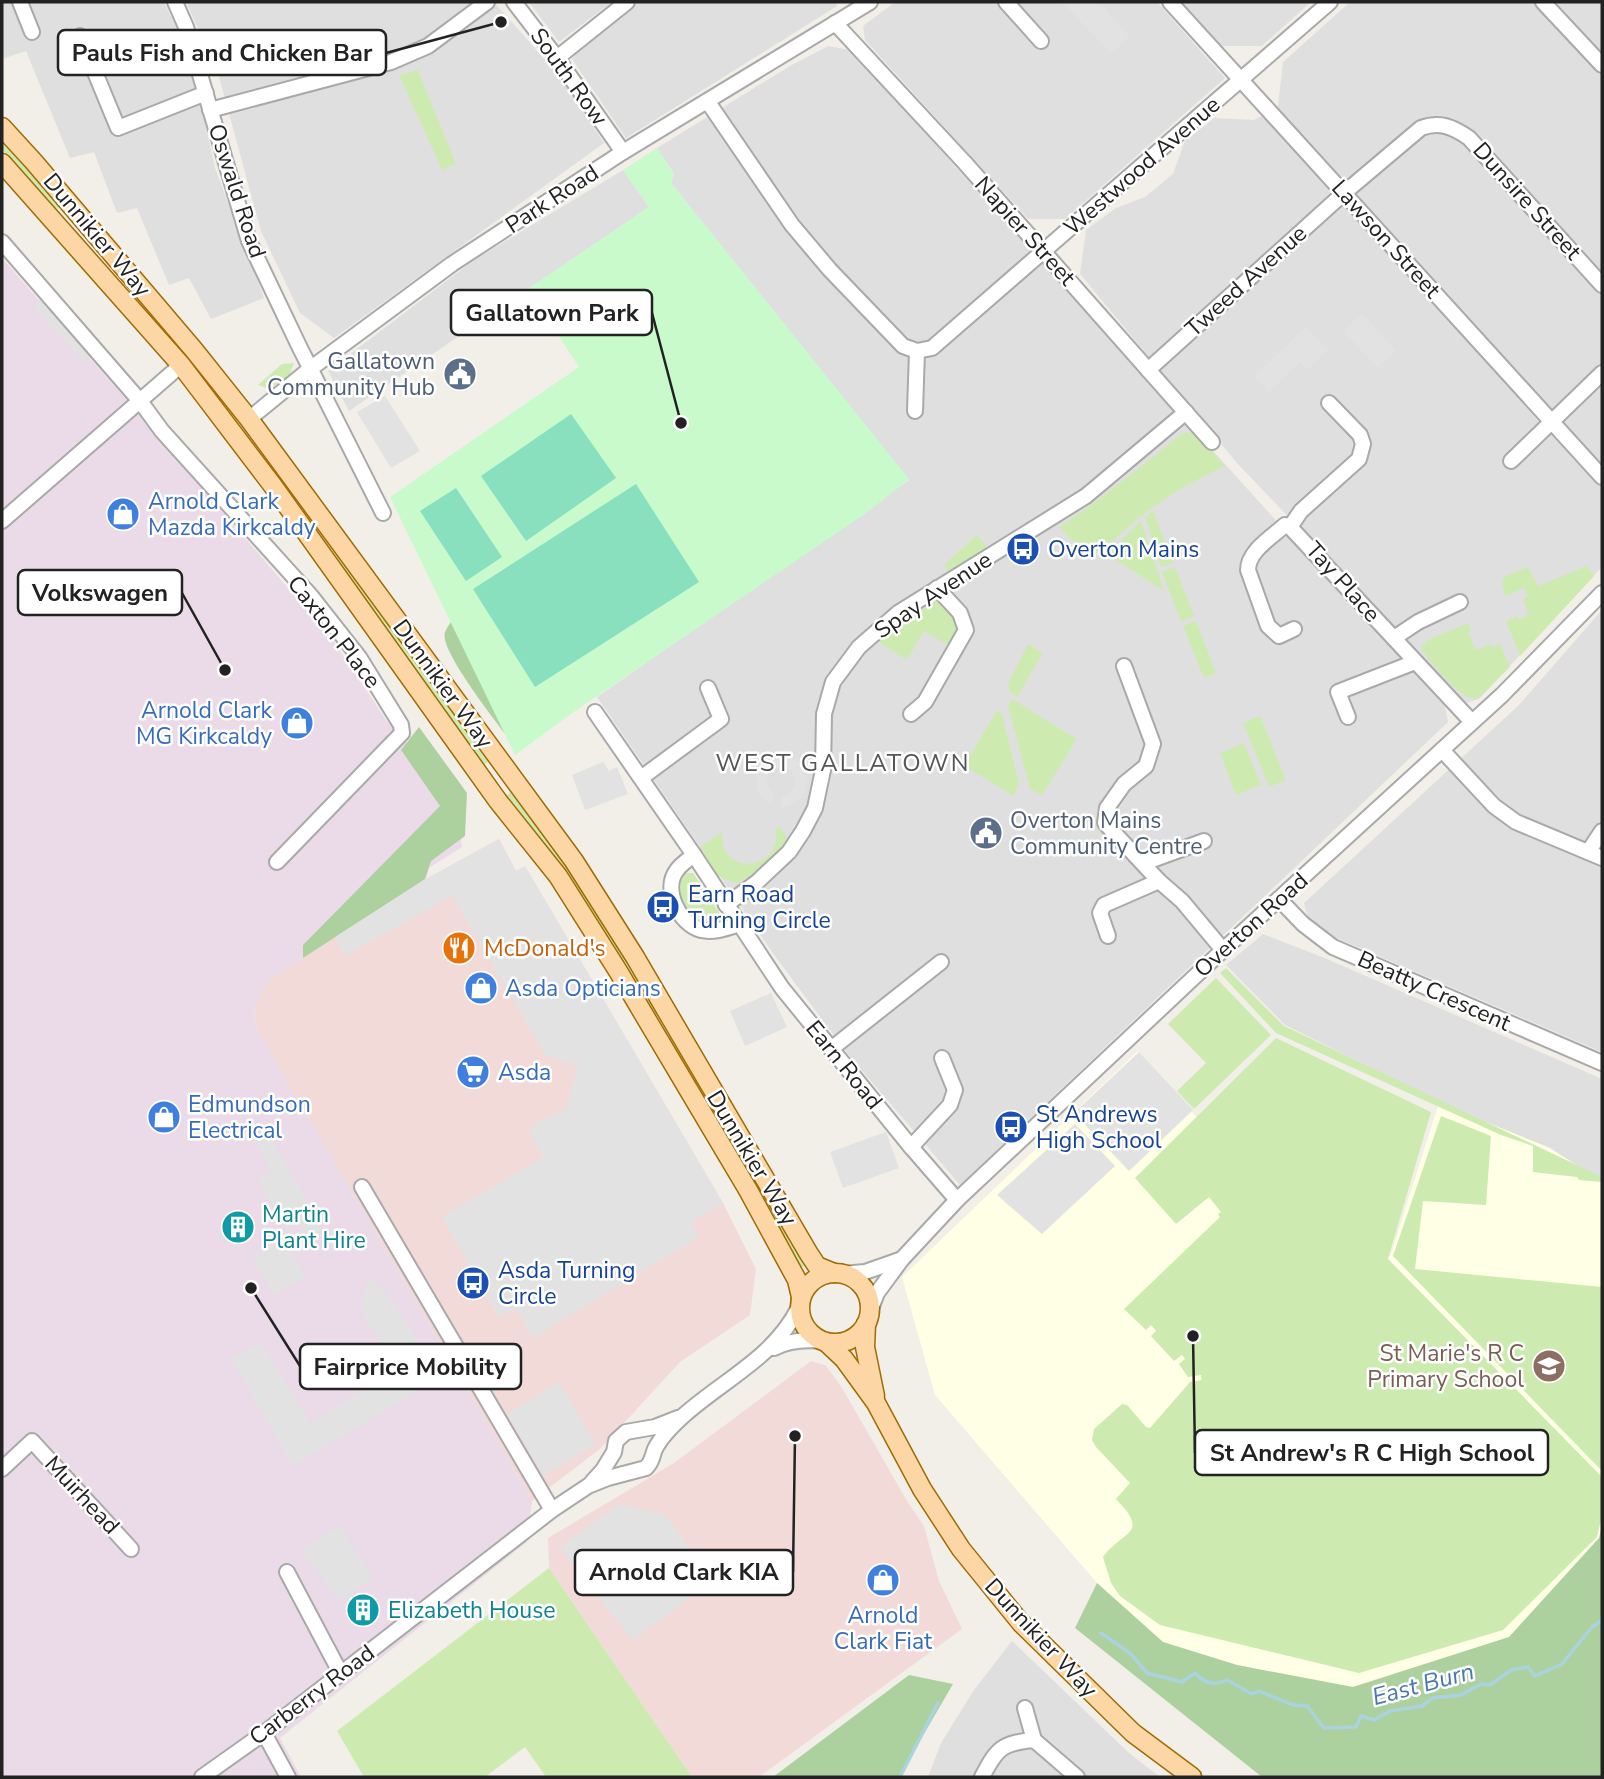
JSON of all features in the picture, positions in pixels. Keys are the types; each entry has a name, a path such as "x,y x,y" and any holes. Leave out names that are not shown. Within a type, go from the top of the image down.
{"main road":[{"name":"Dunnikier Way","path":"2,127 194,350 249,419 574,861 635,957 809,1254 817,1266 839,1273"},
{"name":"Dunnikier Way","path":"2,163 181,365 273,486 498,801 558,876 618,971 781,1248 797,1280 800,1302"},
{"path":"142,289 178,343 184,356 181,365"},
{"path":"249,419 243,425 243,433 273,486"},
{"path":"839,1273 860,1284 866,1292 868,1317 860,1333 850,1340 839,1343 825,1342 805,1328 800,1302 814,1280 823,1275 839,1273"},
{"name":"Dunnikier Way","path":"868,1317 865,1347 876,1403"},
{"name":"Dunnikier Way","path":"825,1342 845,1359 876,1403 922,1489 961,1549 1021,1623 1133,1733 1192,1777"}],"street":[{"path":"20,2 32,32"},
{"name":"Oswald Road","path":"175,2 186,27 249,241 383,513"},
{"path":"464,2 474,13"},
{"path":"211,110 391,62 428,46 487,2"},
{"name":"South Row","path":"514,2 623,152"},
{"path":"557,58 626,2"},
{"path":"1006,2 1041,41"},
{"name":"Lawson Street","path":"1170,2 1602,477"},
{"name":"Westwood Avenue","path":"917,351 932,348 1330,2"},
{"path":"1543,2 1602,65"},
{"name":"Park Road","path":"249,419 310,369 452,264 623,152 866,3"},
{"name":"Napier Street","path":"835,23 1043,251 1212,442"},
{"name":"Oswald Road","path":"80,36 118,128 206,93"},
{"path":"708,102 792,225 830,270 903,346 917,351 915,411"},
{"name":"Dunsire Street","path":"1344,193 1421,128 1434,123 1454,128 1469,138 1602,285"},
{"name":"Tweed Avenue","path":"1148,370 1344,193"},
{"path":"2,242 140,401"},
{"path":"2,521 181,365"},
{"path":"1511,461 1602,373"},
{"name":"Caxton Place","path":"140,401 171,440 311,596 359,657 401,724 402,733 277,862"},
{"path":"1294,629 1279,636 1268,626 1248,570 1248,562 1258,549 1285,526 1290,527 1301,510 1359,459 1363,444 1360,435 1329,404"},
{"name":"Spay Avenue","path":"726,905 757,882 789,852 815,808 823,770 824,714 833,682 859,647 898,613 1086,496 1186,412"},
{"name":"Tay Place","path":"1290,527 1472,722"},
{"path":"911,715 925,702 966,629 960,613 937,588"},
{"name":"Overton Road","path":"868,1317 877,1293 902,1259 957,1200 1223,950 1502,695 1602,593"},
{"name":"Tay Place","path":"1394,638 1418,621 1460,603"},
{"path":"1348,717 1338,692 1415,662"},
{"path":"1124,666 1153,744 1146,766 1124,784 1107,808 1105,823 1159,881 1182,901 1223,950"},
{"path":"640,778 721,719 708,688"},
{"name":"Earn Road","path":"595,712 782,988 957,1200"},
{"path":"1442,750 1494,806 1516,822 1602,858"},
{"path":"1588,852 1602,831"},
{"path":"1144,863 1204,841"},
{"path":"694,855 676,870 672,882 671,891 678,912 686,922 700,929 716,931 740,924"},
{"path":"1108,936 1100,913 1104,905 1159,881"},
{"name":"Beatty Crescent","path":"1279,899 1303,924 1333,947 1602,1063"},
{"path":"831,1049 941,962"},
{"path":"911,1147 950,1105 955,1090 942,1058"},
{"path":"362,1187 552,1510"},
{"name":"Overton Road","path":"839,1273 864,1272 902,1259"},
{"name":"Carberry Road","path":"766,1352 792,1323 800,1302"},
{"name":"Carberry Road","path":"202,1777 264,1733 552,1510 588,1486 608,1478 640,1471 649,1465 654,1450 685,1414 766,1352 785,1342 825,1342"},
{"name":"Carberry Road","path":"588,1486 603,1470 620,1436 626,1432 668,1423 685,1414"},
{"path":"639,1431 650,1438 654,1450"},
{"name":"Muirhead","path":"2,1469 32,1441 131,1549"},
{"path":"614,1452 621,1467 634,1472"},
{"path":"287,1572 341,1674"},
{"path":"1025,1708 1034,1740 1077,1777"},
{"path":"264,1733 288,1777"},
{"path":"982,1777 999,1750 1012,1742 1034,1740"}],"shaded area":[{"path":"2,2 164,2 191,57 215,168 264,298 211,319 189,278 169,285 137,208 117,213 94,152 70,158 26,51 2,59"},
{"path":"186,2 494,2 562,79 604,143 334,338 300,313 261,231 218,73"},
{"path":"529,2 612,2 559,42"},
{"path":"639,2 836,2 837,6 626,138 572,59 583,46"},
{"path":"895,2 1157,2 1225,78 1065,219 1028,219 865,40 863,26"},
{"path":"1062,2 1099,2 1130,36 1111,54"},
{"path":"1182,2 1311,2 1262,46 1222,46"},
{"path":"1350,2 1602,2 1602,567 1479,699 1466,703 1237,463 1080,274 1086,230 1116,208 1145,197 1173,174 1185,141 1214,118 1254,120 1278,106 1283,62"},
{"path":"828,46 850,50 1445,707 1448,722 960,1185 847,1053 772,952 597,697 909,480 671,183 674,174 657,148 790,66"},
{"path":"623,170 649,207 349,411 328,371 474,260"},
{"path":"2,258 335,643 386,720 414,750 456,810 462,847 429,868 426,879 270,979 254,1006 257,1030 532,1501 527,1542 280,1738 301,1777 2,1777"},
{"path":"46,293 96,351 83,362 33,306"},
{"path":"1362,313 1396,350 1377,368 1343,331"},
{"path":"1305,327 1328,350 1307,370 1300,362 1269,392 1254,377"},
{"path":"385,396 420,451 391,468 357,412"},
{"path":"1602,610 1602,1052 1337,938 1309,922 1304,903 1519,705"},
{"path":"780,755 802,765 807,781 802,797 788,806 781,807 781,797 790,794 795,786 795,777 789,769 775,768 768,774 766,784 775,795 770,804 759,794 756,786 758,769 764,762"},
{"path":"603,762 609,771 617,767 628,794 585,810 572,775"},
{"path":"499,839 516,871 525,866 723,1203 756,1269 750,1315 680,1362 601,1448 532,1501 257,1030 254,1006 270,979 426,879"},
{"path":"499,839 516,871 525,866 723,1203 691,1222 699,1237 533,1338 516,1309 499,1317 442,1217 543,1157 530,1133 533,1124 566,1109 578,1066 545,1055 452,896 345,956 335,937 426,879"},
{"path":"1263,934 1327,959 1602,1079 1602,1182 1285,1025 1226,965"},
{"path":"771,993 787,1027 745,1046 730,1011"},
{"path":"1138,1051 1196,1116 1278,1184 1390,1257 1439,1103 1550,1148 1602,1182 1602,1526 1599,1538 1509,1637 1352,1687 1237,1665 1163,1642 1097,1583 935,1395 902,1277"},
{"path":"1139,1052 1193,1110 1129,1171 1074,1113"},
{"path":"1075,1124 1115,1166 1042,1234 997,1195"},
{"path":"267,1131 325,1233 310,1242 299,1223 287,1230 257,1180 271,1171 254,1139"},
{"path":"886,1132 899,1168 843,1188 830,1152"},
{"path":"283,1239 305,1276 274,1295 252,1258"},
{"path":"369,1276 388,1294 439,1377 293,1466 231,1358 261,1343 310,1423 396,1371 361,1309"},
{"path":"811,1361 825,1365 841,1386 924,1526 939,1581 962,1629 759,1777 692,1777 549,1568 548,1538 674,1463"},
{"path":"559,1382 596,1444 544,1476 507,1414"},
{"path":"618,1504 665,1515 714,1579 633,1641 560,1548","holes":["643,1551 662,1575 632,1598 614,1574"]},
{"path":"339,1526 373,1576 341,1602 301,1550"},
{"path":"1012,1641 1129,1753 1160,1777 928,1777 941,1743 974,1690"}],"green space":[{"path":"418,70 456,164 442,170 399,75"},
{"path":"2,136 60,206 57,210 2,149"},
{"path":"657,148 674,174 671,183 909,479 869,511 575,711 515,755 390,497 579,367 528,289 649,207 623,170"},
{"path":"294,363 289,376 269,389 258,385 282,364"},
{"path":"571,414 616,478 526,541 481,476"},
{"path":"1181,434 1196,434 1225,466 1189,484 1158,504 1100,553 1072,540 1059,527 1106,494"},
{"path":"259,447 262,447 488,762 481,767 365,606 335,554"},
{"path":"636,484 699,582 535,687 473,589"},
{"path":"456,488 502,557 466,581 420,511"},
{"path":"1153,511 1173,563 1161,567 1145,517"},
{"path":"1141,521 1164,591 1107,554"},
{"path":"977,535 988,548 948,571 944,565"},
{"path":"1587,566 1594,576 1520,656 1506,621 1529,615 1523,599 1528,596 1524,588 1505,596 1502,585 1504,577 1528,567 1538,586"},
{"path":"1175,567 1194,616 1181,621 1162,572"},
{"path":"937,600 947,604 960,628 951,647 924,631 907,660 878,642 886,633"},
{"path":"468,601 515,747 461,672 445,641 447,628"},
{"path":"1196,621 1216,673 1204,678 1183,626"},
{"path":"1468,623 1471,631 1468,633 1476,650 1490,644 1492,647 1500,644 1510,667 1479,698 1471,698 1455,688 1420,648 1428,640"},
{"path":"1028,644 1043,653 1017,697 1010,692 1008,684"},
{"path":"1012,699 1077,739 1042,795 1030,789 1008,706"},
{"path":"997,710 1002,714 1019,783 1014,796 964,766"},
{"path":"1260,716 1286,780 1269,787 1243,723"},
{"path":"419,727 467,793 465,836 431,861 425,879 303,958 303,945 440,806 401,750"},
{"path":"1244,743 1261,785 1236,795 1220,753"},
{"path":"511,792 576,879 658,1014 652,1018 549,852 506,796"},
{"path":"780,827 787,838 777,851 757,871 735,883 718,876 700,847 722,832 724,847 731,857 741,863 751,863 762,860 771,853 776,842 775,828"},
{"path":"693,873 724,920 720,924 701,922 689,914 676,885 679,876"},
{"path":"1226,968 1284,1026 1602,1177 1602,1182 1533,1172 1533,1146 1501,1135 1276,1033 1220,973"},
{"path":"1216,978 1271,1035 1194,1109 1177,1091 1206,1063 1168,1024"},
{"path":"670,1035 797,1251 809,1264 798,1269 664,1038"},
{"path":"1276,1038 1431,1112 1388,1259 1602,1477 1602,1516 1597,1537 1503,1630 1359,1673 1160,1625 1120,1596 1111,1583 1103,1557 1133,1526 1132,1519 1116,1499 1130,1483 1096,1447 1092,1440 1094,1429 1122,1404 1127,1405 1146,1427 1150,1428 1190,1382 1202,1380 1201,1375 1188,1377 1179,1364 1185,1359 1182,1355 1174,1361 1151,1336 1156,1331 1151,1325 1146,1330 1124,1309 1220,1217 1218,1214 1221,1212 1209,1197 1176,1224 1135,1178"},
{"path":"1441,1116 1491,1136 1486,1205 1423,1201 1415,1269 1602,1287 1602,1471 1393,1256"},
{"path":"1602,1526 1602,1777 1262,1777 1075,1628 1097,1583 1163,1642 1237,1665 1353,1687 1509,1637 1599,1538"},
{"path":"549,1568 692,1777 546,1777 525,1747 485,1777 364,1777 337,1731"},
{"path":"909,1675 953,1684 900,1775 904,1777 773,1777"}],"waterway":[{"name":"East Burn","path":"1101,1633 1131,1654 1147,1673 1182,1682 1195,1673 1210,1682 1227,1680 1252,1694 1259,1691 1293,1705 1307,1706 1324,1728 1356,1727 1361,1716 1374,1720 1390,1711 1422,1706 1433,1698 1461,1695 1481,1684 1490,1685 1511,1670 1528,1667 1535,1676 1562,1664 1592,1627 1602,1620"},
{"path":"900,1777 938,1703"}],"place":[{"name":"Pauls Fish and Chicken Bar","path":"501,22"},
{"name":"Gallatown Community Hub","path":"460,374"},
{"name":"Gallatown Park","path":"681,423"},
{"name":"Arnold Clark Mazda Kirkcaldy","path":"123,514"},
{"name":"Overton Mains","path":"1023,549"},
{"name":"Volkswagen","path":"225,670"},
{"name":"Arnold Clark MG Kirkcaldy","path":"297,723"},
{"name":"Overton Mains Community Centre","path":"986,833"},
{"name":"Earn Road Turning Circle","path":"663,907"},
{"name":"McDonald's","path":"459,948"},
{"name":"Asda Opticians","path":"481,988"},
{"name":"Asda","path":"473,1072"},
{"name":"Edmundson Electrical","path":"164,1117"},
{"name":"St Andrews High School","path":"1011,1127"},
{"name":"Martin Plant Hire","path":"238,1227"},
{"name":"Asda Turning Circle","path":"473,1283"},
{"name":"Fairprice Mobility","path":"251,1288"},
{"name":"St Andrew's R C High School","path":"1193,1336"},
{"name":"St Marie's R C Primary School","path":"1549,1366"},
{"name":"Arnold Clark KIA","path":"795,1436"},
{"name":"Arnold Clark Fiat","path":"883,1580"},
{"name":"Elizabeth House","path":"363,1610"}],"district":[{"name":"WEST GALLATOWN","path":"843,763"}]}
